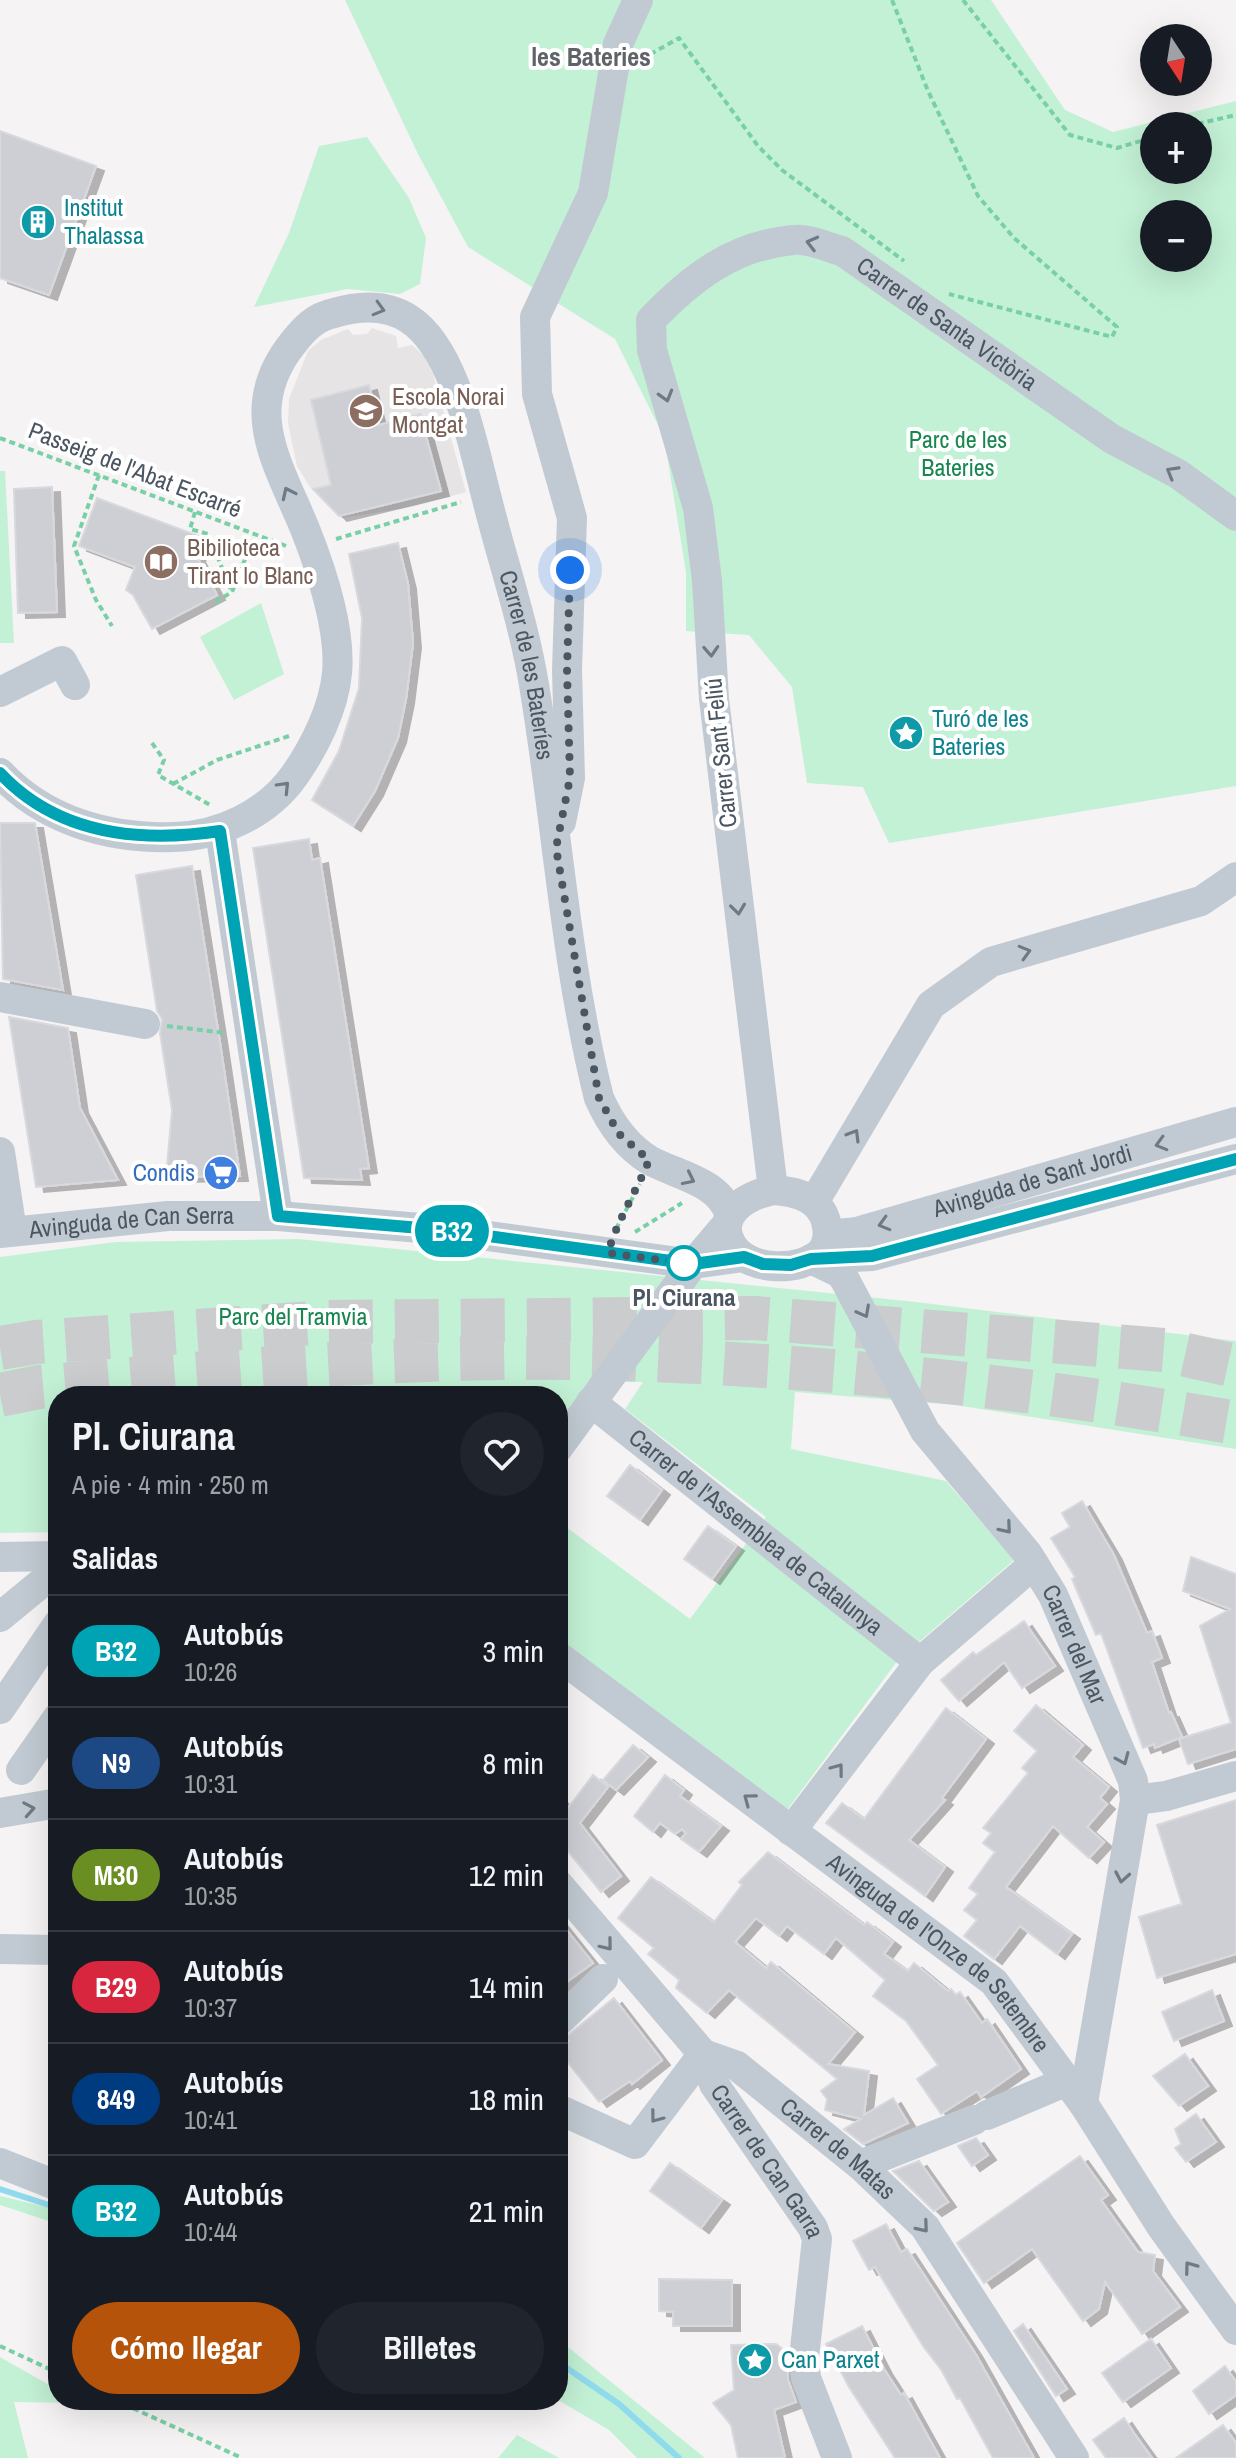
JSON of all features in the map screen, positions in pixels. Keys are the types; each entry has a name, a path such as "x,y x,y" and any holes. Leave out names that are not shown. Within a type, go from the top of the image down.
{"street":[{"path":"556,848 570,778 567,670 572,518 537,394 535,317 593,193 618,44 638,0"},
{"name":"Carrer de Santa Victòria","path":"651,320 679,290 732,254 796,239 842,251 1112,439 1178,474 1236,516"},
{"name":"Carrer de les Bateríes","path":"229,826 285,788 312,750 337,673 331,612 320,574 305,530 272,460 266,429 269,387 281,357 306,326 327,314 365,305 407,317 434,341 464,412 474,493 533,681 556,848 599,1098 619,1134 649,1160 720,1194 728,1218"},
{"name":"Carrer Sant Feliú","path":"651,320 652,350 698,508 707,581 716,714 773,1190"},
{"path":"17,687 62,661 75,685"},
{"path":"0,773 16,790 59,818 111,833 146,838 229,826 249,1035 278,1216"},
{"path":"814,1202 931,1005 991,962 1201,901 1236,877"},
{"path":"0,997 145,1024"},
{"name":"Avinguda de Sant Jordi","path":"820,1247 857,1232 1236,1122"},
{"path":"0,1152 6,1232"},
{"path":"728,1218 730,1240 744,1257 776,1266 820,1247 872,1256 1236,1159"},
{"path":"568,1434 728,1218 749,1197 773,1190 799,1195 814,1202 825,1220 820,1247"},
{"name":"Avinguda de Can Serra","path":"6,1232 168,1216 278,1216 389,1224 693,1264 744,1257"},
{"name":"Carrer del Mar","path":"820,1247 845,1280 925,1431 1034,1564 1053,1595 1133,1781 1135,1800 1074,2092"},
{"name":"Carrer de l'Assemblea de Catalunya","path":"591,1402 920,1662"},
{"path":"0,1557 48,1567"},
{"path":"791,1831 920,1662 1034,1564"},
{"path":"0,1576 48,1570"},
{"path":"0,1617 48,1576"},
{"path":"0,1709 48,1639"},
{"name":"Avinguda de l'Onze de Setembre","path":"568,1664 994,1982 1074,2092 1161,2226 1236,2330"},
{"path":"21,1770 48,1731"},
{"path":"1135,1800 1166,1796 1236,1776"},
{"path":"0,1813 48,1805"},
{"name":"Carrer de Matas","path":"568,1896 703,2054 737,2066 860,2165 925,2227 1074,2458"},
{"path":"0,1949 48,1950"},
{"path":"568,2012 603,1979"},
{"path":"568,2114 635,2144 703,2054"},
{"name":"Carrer de Can Garra","path":"703,2054 714,2084 813,2228 817,2239 804,2358 806,2378 837,2458"},
{"path":"860,2165 981,2118 1074,2092"},
{"path":"0,2163 48,2182"}],"path":[{"path":"892,0 928,91 978,196 1014,238 1117,327 1112,337 948,293 915,302"},
{"path":"963,0 1070,135 1117,148 1140,141"},
{"path":"618,44 649,55 679,38 766,154 910,265"},
{"path":"1212,120 1236,115"},
{"name":"Passeig de l'Abat Escarré","path":"0,438 298,551"},
{"path":"99,475 74,546 96,600 112,626"},
{"path":"340,538 474,493"},
{"path":"195,512 190,529 208,534 232,592"},
{"path":"215,602 232,592 255,534"},
{"path":"173,784 217,760 256,745 287,735 318,733"},
{"path":"152,743 164,760 158,775 229,826"},
{"path":"145,1024 249,1035"},
{"path":"608,1253 614,1232 634,1199 649,1160"},
{"path":"645,1257 648,1240 632,1239 635,1232 693,1196 700,1184"},
{"path":"0,2346 48,2368"},
{"path":"137,2410 242,2458"}],"shaded area":[{"name":"Escola Norai Montgat","path":"372,328 396,336 398,348 412,345 424,356 433,374 466,492 412,507 341,518 310,487 297,466 288,423 289,399 308,351 321,340 348,329 353,335 367,334"}],"green space":[{"name":"Parc de les Bateries","path":"345,0 991,0 1065,110 1113,132 1140,125 1140,184 1212,184 1212,112 1192,112 1236,101 1236,786 889,843 863,787 807,783 792,687 749,635 686,631 686,572 664,437 615,339 468,247 418,154"},
{"path":"367,137 409,198 426,238 420,284 400,294 347,289 254,307 289,233 319,146"},
{"path":"0,471 5,471 14,643 0,643"},
{"path":"261,603 284,674 234,700 200,637"},
{"name":"Parc del Tramvia","path":"298,1239 916,1302 1236,1341 1236,1449 955,1405 795,1392 791,1449 946,1481 1014,1560 898,1660 787,1810 568,1646 568,1528 690,1619 766,1517 625,1409 643,1382 588,1382 568,1409 568,1386 48,1386 48,1532 0,1533 0,1257 116,1242"},
{"path":"0,2196 48,2208 48,2221 0,2205"},
{"path":"568,2347 705,2458 637,2458 609,2430 568,2406"},
{"path":"0,2357 48,2384 48,2403 14,2402 28,2458 0,2458"},
{"path":"517,2435 559,2458 498,2458"}],"building":[{"name":"Institut Thalassa","path":"0,131 96,166 49,295 0,278"},
{"path":"369,385 379,425 420,414 441,491 339,516 313,489 331,485 311,400"},
{"path":"52,487 57,612 18,613 14,489"},
{"name":"Bibilioteca Tirant lo Blanc","path":"97,498 204,538 197,557 217,595 152,629 133,595 126,590 135,567 79,546"},
{"path":"398,543 408,584 413,643 406,699 398,738 375,791 353,826 312,800 339,751 359,688 362,618 349,554"},
{"path":"0,823 35,823 63,990 3,979"},
{"path":"309,839 312,860 320,858 369,1168 360,1169 362,1180 304,1178 253,848"},
{"path":"192,866 240,1176 166,1177 172,1110 160,1033 162,1019 157,1011 136,875"},
{"path":"9,1017 68,1028 80,1108 118,1180 36,1187"},
{"path":"630,1465 662,1490 640,1520 607,1496"},
{"path":"1082,1501 1114,1555 1147,1633 1152,1631 1162,1658 1152,1662 1169,1713 1182,1737 1155,1748 1154,1744 1143,1748 1101,1633 1096,1635 1072,1579 1075,1577 1051,1538 1070,1527 1062,1513"},
{"path":"708,1526 736,1546 712,1579 684,1559"},
{"path":"1191,1557 1236,1574 1236,1749 1188,1764 1179,1739 1231,1723 1200,1626 1230,1609 1183,1591"},
{"path":"1024,1621 1055,1666 1022,1688 1004,1662 959,1701 941,1680 973,1652 976,1655"},
{"path":"1036,1705 1083,1745 1073,1757 1109,1787 1100,1798 1107,1804 1087,1827 1104,1842 1089,1858 1053,1826 1006,1887 1072,1934 1057,1954 1020,1926 994,1959 964,1936 977,1920 964,1910 978,1894 969,1888 995,1852 983,1843 991,1833 983,1828 1028,1773 1022,1768 1037,1751 1014,1731"},
{"path":"946,1708 986,1739 942,1798 945,1800 909,1840 945,1867 925,1896 826,1823 842,1803 864,1819"},
{"path":"633,1745 648,1757 616,1790 603,1780"},
{"path":"593,1775 608,1787 580,1823 621,1876 601,1892 568,1851 568,1808"},
{"path":"665,1775 684,1790 680,1796 721,1826 699,1852 681,1839 686,1833 682,1829 675,1834 660,1823 653,1832 634,1816"},
{"path":"1236,1800 1236,1954 1157,1978 1139,1917 1182,1904 1157,1825"},
{"path":"768,1852 864,1925 867,1922 893,1942 884,1954 908,1971 914,1963 948,1991 951,1989 956,1995 960,1992 982,2023 987,2019 1021,2069 981,2097 977,2091 941,2114 917,2079 938,2065 906,2021 873,1996 885,1980 836,1938 824,1954 787,1926 779,1936 756,1918 735,1942 766,1968 771,1962 855,2032 828,2064 869,2071 864,2115 893,2098 908,2123 863,2144 844,2129 861,2119 825,2110 827,2099 821,2091 837,2079 729,1990 707,2013 676,1988 679,1980 648,1954 654,1948 618,1918 651,1877 714,1922 742,1885 739,1882"},
{"path":"568,1932 593,1963 568,1981"},
{"path":"1212,1990 1224,2021 1174,2041 1162,2012"},
{"path":"614,1998 662,2060 632,2084 630,2081 599,2102 568,2063 568,2035"},
{"path":"1185,2054 1208,2086 1179,2106 1153,2076"},
{"path":"1196,2114 1216,2142 1186,2162 1175,2148 1181,2144 1175,2129"},
{"path":"976,2138 988,2155 972,2166 958,2146"},
{"path":"1080,2156 1108,2195 1101,2200 1138,2252 1155,2255 1153,2271 1180,2307 1142,2334 1105,2282 1099,2309 1083,2321 1032,2249 984,2283 957,2243"},
{"path":"919,2161 948,2202 934,2211 893,2171"},
{"path":"670,2163 722,2200 701,2228 650,2191"},
{"path":"886,2224 901,2252 907,2249 975,2353 1034,2458 993,2458 960,2398 957,2399 875,2267 869,2270 853,2241"},
{"path":"659,2279 732,2280 732,2326 673,2326 673,2312 659,2311"},
{"path":"1023,2324 1067,2389 1056,2396 1014,2331"},
{"path":"862,2326 884,2369 901,2395 904,2393 940,2458 895,2458 849,2387 826,2344"},
{"path":"1151,2339 1171,2368 1123,2402 1102,2373"},
{"path":"776,2344 787,2352 788,2380 796,2402 774,2410 785,2458 738,2458 731,2425 713,2403 734,2390 731,2345"},
{"path":"1225,2366 1236,2382 1236,2395 1209,2414 1193,2391"},
{"path":"1124,2418 1152,2458 1106,2458 1093,2440"},
{"path":"1223,2425 1236,2443 1236,2458 1176,2458"}],"waterway":[{"path":"0,2189 48,2205"},
{"path":"568,2369 619,2404 679,2458"}],"tunnel":[{"path":"0,1348 36,1342 328,1322 754,1318 1164,1350 1236,1366"},
{"path":"51,1386 331,1364 478,1358 624,1359 778,1367 931,1380 1084,1399 1236,1423"},
{"path":"0,1395 48,1386"}],"bus line":[{"name":"B32","path":"0,773 16,790 59,818 111,833 146,838 184,837 220,831 278,1216 444,1230 693,1264 744,1257 776,1266 811,1259 872,1256 1236,1159"}],"place":[{"name":"Institut Thalassa","path":"38,222"},
{"name":"Escola Norai Montgat","path":"366,411"},
{"name":"Bibilioteca Tirant lo Blanc","path":"161,562"},
{"name":"Turó de les Bateries","path":"906,733"},
{"name":"Condis","path":"221,1173"},
{"name":"Pl. Ciurana","path":"684,1263"},
{"name":"Can Parxet","path":"755,2360"}],"district":[{"name":"les Bateries","path":"591,57"}],"route":[{"path":"570,570 567,670 570,778 556,848 574,968 599,1098 607,1118 619,1134 649,1160 634,1199 614,1232 608,1253 684,1263"}]}
